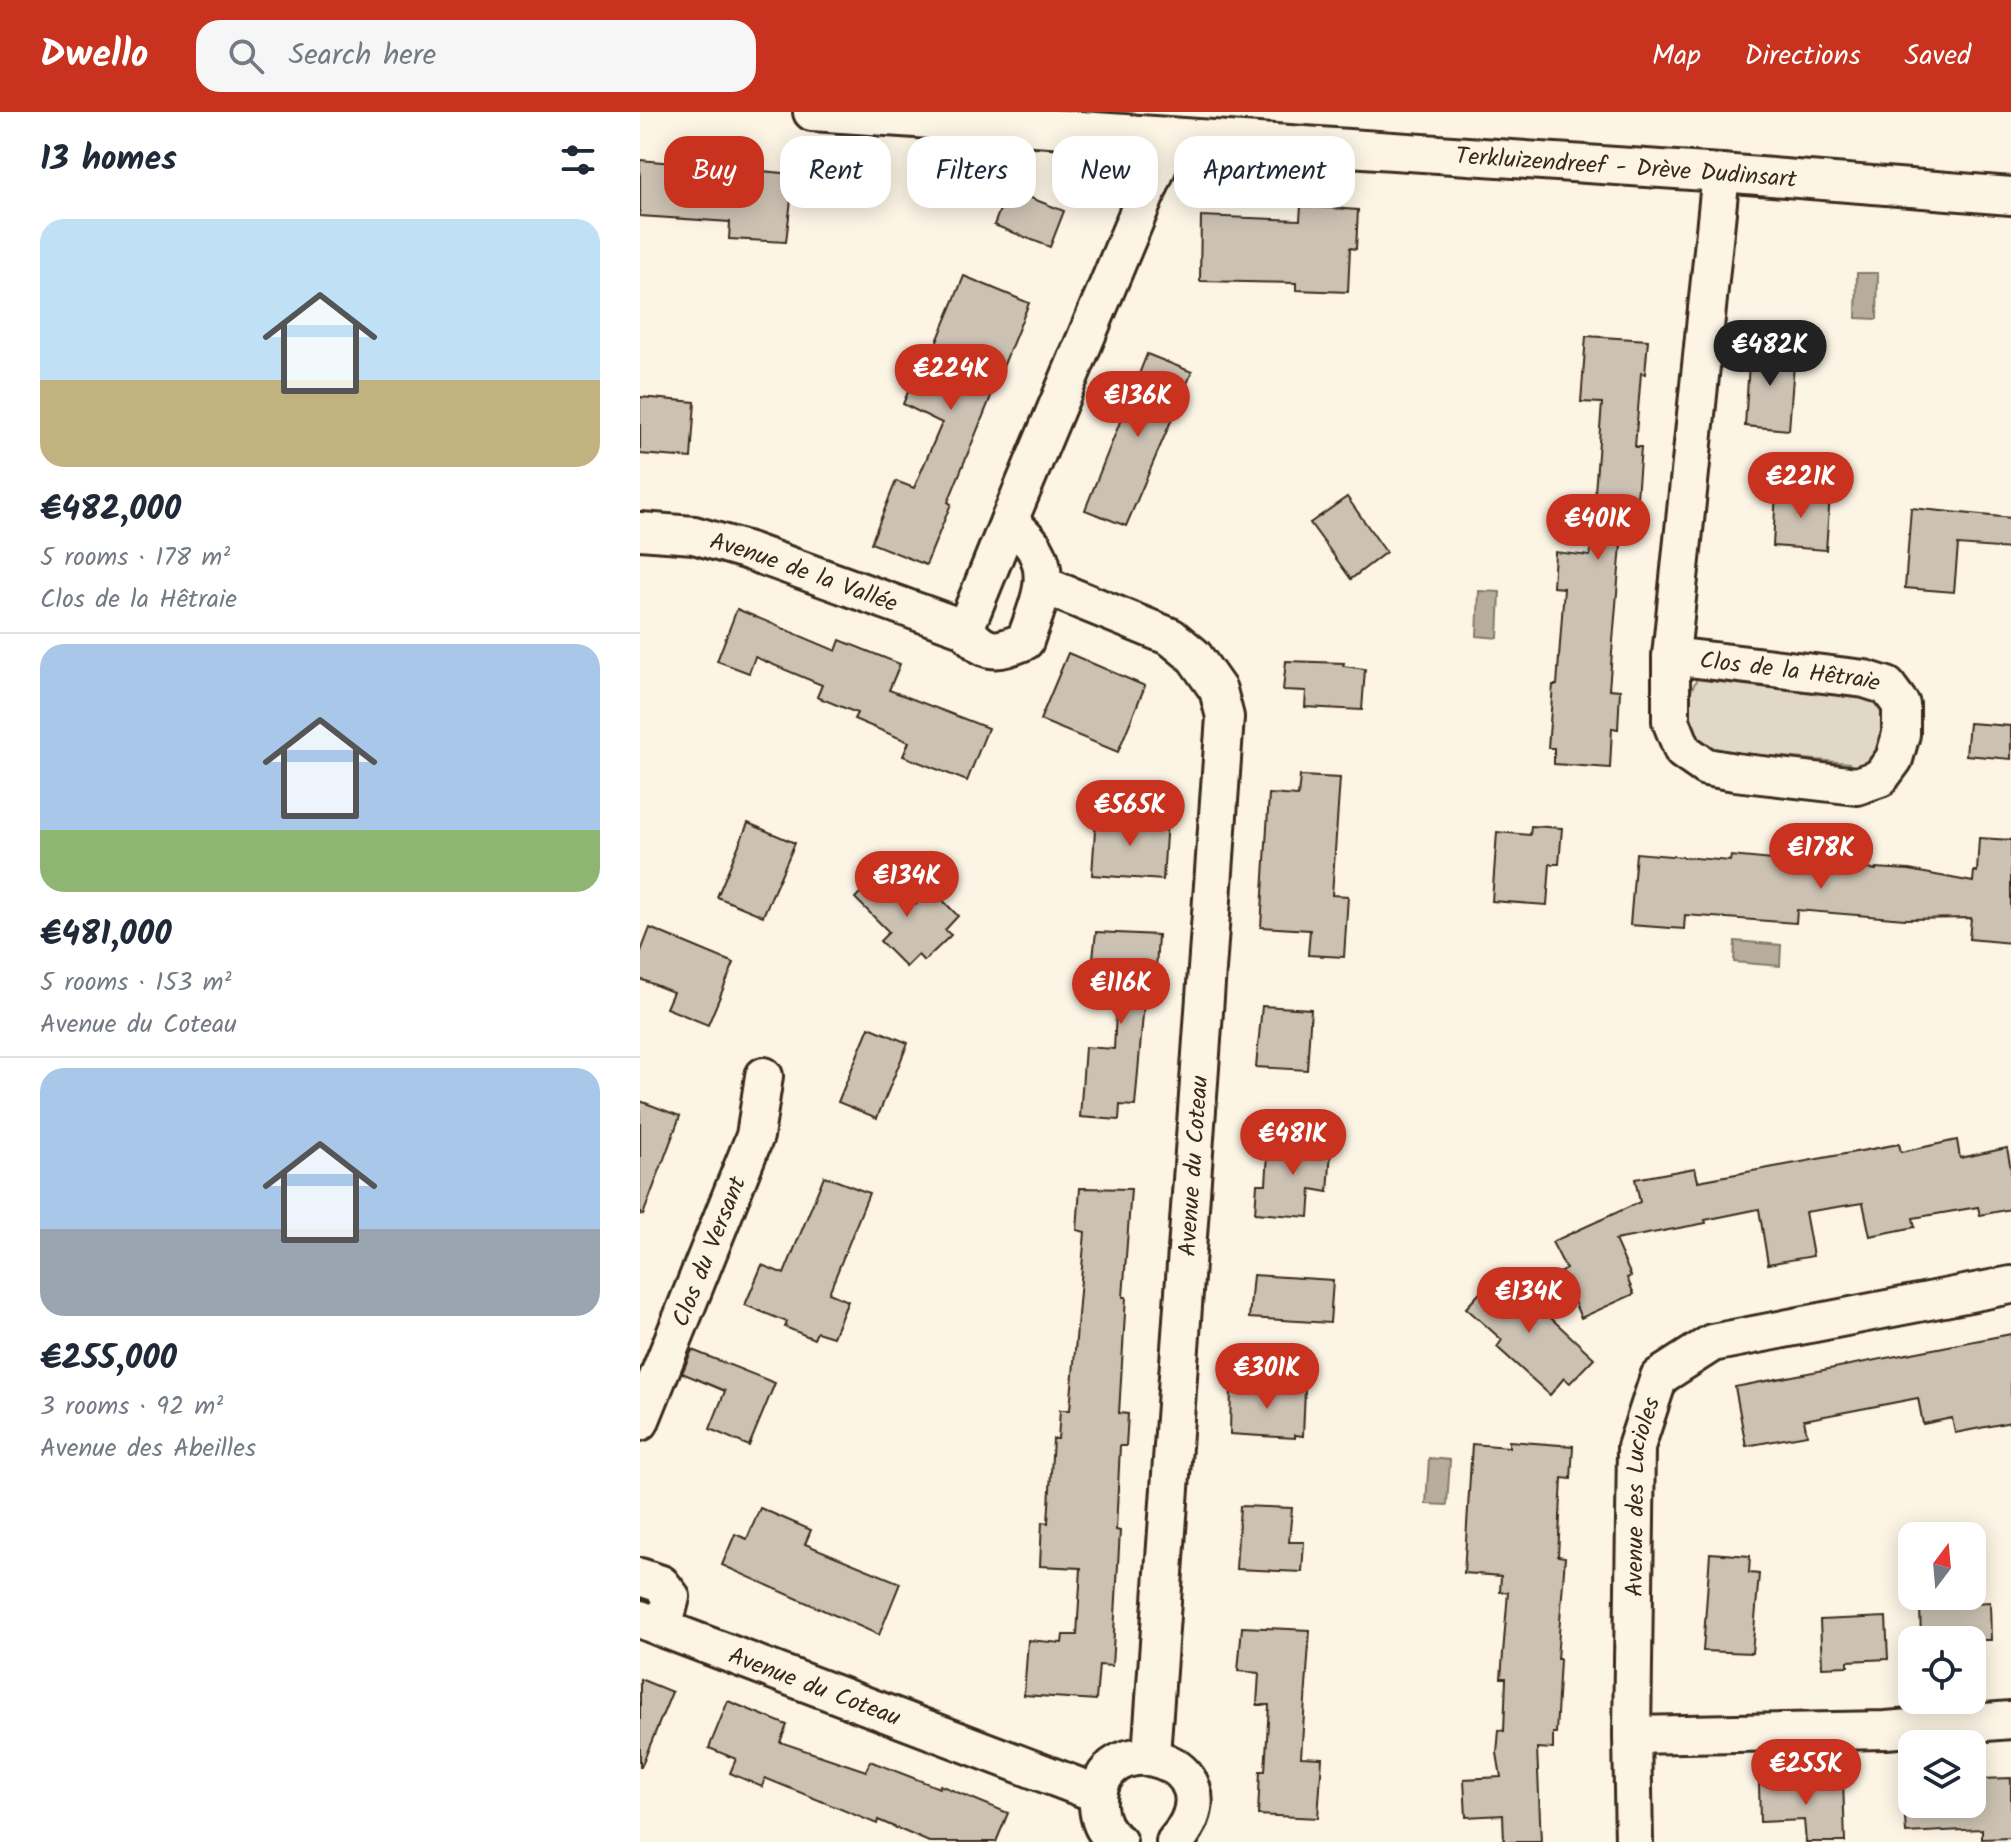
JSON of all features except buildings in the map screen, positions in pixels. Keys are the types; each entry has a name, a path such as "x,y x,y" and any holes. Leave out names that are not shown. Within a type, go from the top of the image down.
{"street":[{"name":"Terkluizendreef - Drève Dudinsart","path":"812,112 1721,173 2011,196"},
{"path":"1009,521 1035,547 1044,569 1043,585 1025,641 1000,652 978,645 965,629 1009,521 1170,137"},
{"name":"Clos de la Hêtraie","path":"1671,656 1865,679 1887,686 1901,705 1901,734 1894,759 1880,778 1857,786 1735,772 1706,767 1683,751 1671,721 1671,656 1721,173"},
{"name":"Avenue de la Vallée","path":"640,531 694,535 746,550 965,629"},
{"name":"Avenue du Coteau","path":"1043,585 1171,637 1194,656 1218,690 1225,717 1151,1755"},
{"name":"Clos du Versant","path":"640,1422 755,1136 764,1076"},
{"name":"Avenue des Lucioles","path":"1634,1842 1632,1735 1636,1447 1659,1377 1712,1343 2011,1285"},
{"name":"Avenue du Coteau","path":"640,1577 661,1584 671,1597 666,1617 654,1624"},
{"name":"Avenue du Coteau","path":"654,1624 1098,1794"},
{"path":"1632,1735 1886,1730 2011,1720"},
{"path":"1118,1842 1110,1837 1099,1817 1098,1794 1108,1773 1127,1758 1151,1755 1173,1764 1188,1781 1194,1803 1189,1826 1175,1842"}],"shaded area":[{"path":"1857,273 1878,273 1877,319 1856,318"},
{"path":"1479,591 1500,592 1498,638 1477,636"},
{"path":"1698,676 1857,687 1889,710 1886,753 1851,775 1849,763 1750,754 1746,765 1728,760 1694,739 1685,704"},
{"path":"1735,941 1781,945 1780,966 1734,962"},
{"path":"1429,1458 1450,1460 1447,1505 1426,1504"}]}
